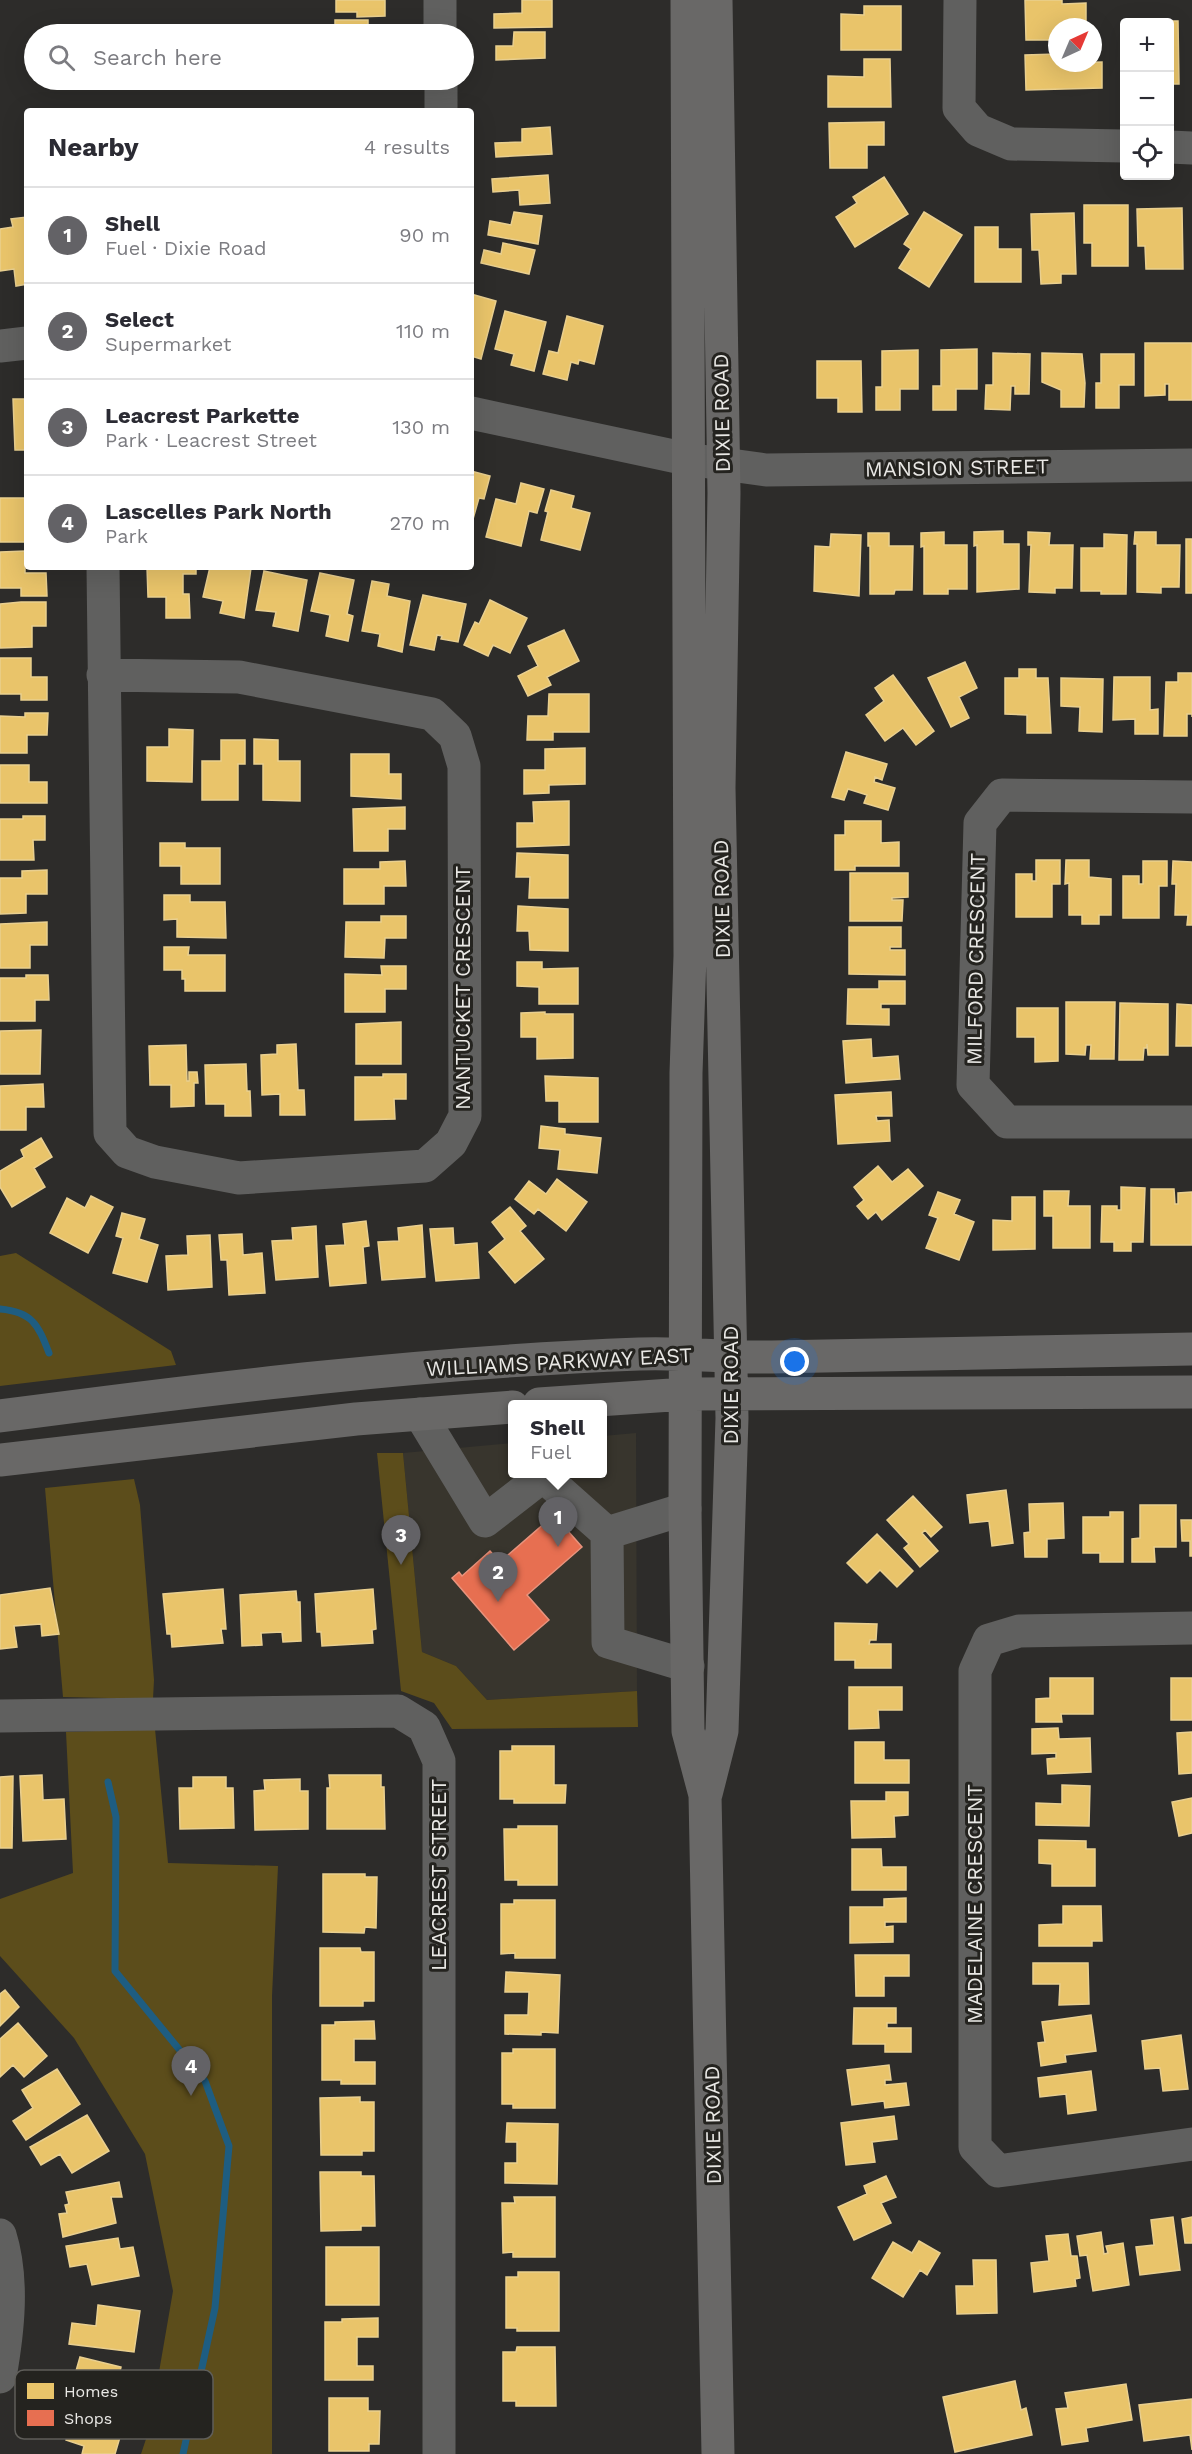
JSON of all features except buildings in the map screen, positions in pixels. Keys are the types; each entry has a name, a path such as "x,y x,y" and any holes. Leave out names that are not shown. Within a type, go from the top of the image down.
{"main road":[{"name":"DIXIE ROAD","path":"687,0 690,956 686,1073 688,1731 705,1796 718,2454"},
{"name":"DIXIE ROAD","path":"705,1796 722,1731 732,1393 719,788 723,465 716,0"},
{"name":"WILLIAMS PARKWAY EAST","path":"0,1416 410,1369 596,1356 1192,1349"},
{"name":"WILLIAMS PARKWAY EAST","path":"607,1400 732,1393 1192,1392"},
{"name":"WILLIAMS PARKWAY EAST","path":"0,1460 345,1421 508,1407"}],"street":[{"path":"440,0 440,24"},
{"path":"960,0 959,108 978,129 1011,144 1120,146"},
{"path":"441,90 441,108"},
{"path":"1174,147 1192,148"},
{"path":"0,346 24,343"},
{"name":"MANSION STREET","path":"474,414 687,459 766,470 1192,465"},
{"name":"NANTUCKET CRESCENT","path":"103,570 103,675 110,1133 128,1152 155,1162 239,1178 425,1166 451,1143 465,1116 464,766 455,736 432,714 239,677 103,675"},
{"name":"MILFORD CRESCENT","path":"1192,797 1002,795 980,823 973,1085 1007,1122 1192,1122"},
{"path":"420,1414 485,1521 539,1478"},
{"path":"546,1478 607,1533 608,1642 688,1666"},
{"path":"607,1533 686,1509"},
{"name":"MADELAINE CRESCENT","path":"1192,1629 1019,1631 989,1640 975,1671 975,2146 998,2171 1192,2144"},
{"name":"LEACREST STREET","path":"0,1716 398,1711 424,1727 439,1761 439,2454"},
{"path":"0,2235 6,2253 8,2320 0,2377"}],"shaded area":[{"path":"16,1253 171,1351 176,1365 0,1386 0,1256"},
{"path":"636,1433 637,1691 487,1700 456,1666 422,1652 403,1453 508,1443 508,1478 607,1478 607,1436"},
{"path":"377,1453 403,1453 422,1652 456,1666 487,1700 637,1691 638,1727 452,1729 434,1703 401,1691"},
{"path":"134,1479 140,1505 154,1680 153,1699 63,1697 45,1488"},
{"path":"155,1729 168,1863 278,1866 272,1996 272,2454 141,2454 146,2439 213,2439 213,2370 159,2370 173,2291 145,2154 74,2038 0,1956 0,1899 73,1873 66,1732"}],"waterway":[{"path":"0,1309 20,1313 33,1322 49,1353"},
{"path":"108,1782 116,1817 115,1971 205,2081 229,2146 215,2308 201,2370"},
{"path":"183,2454 186,2439"}],"place":[{"name":"Shell","path":"558,1547"},
{"name":"Leacrest Parkette","path":"401,1565"},
{"name":"Select","path":"498,1602"},
{"name":"Lascelles Park North","path":"191,2096"}]}
